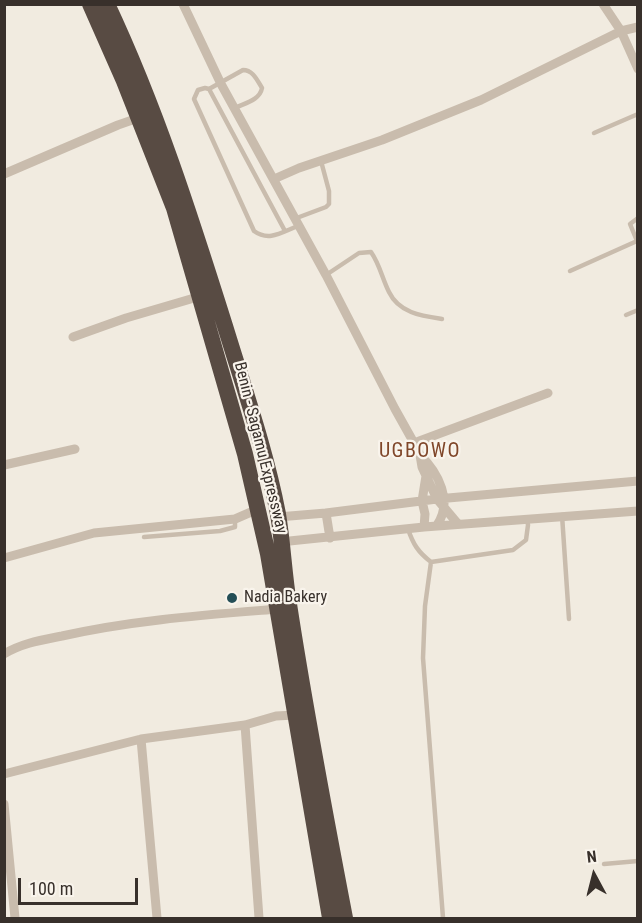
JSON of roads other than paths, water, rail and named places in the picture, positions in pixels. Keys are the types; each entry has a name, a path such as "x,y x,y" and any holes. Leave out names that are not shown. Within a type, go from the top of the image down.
{"highway":[{"name":"Benin - Sagamu Expressway","path":"90,4 130,78 138,118 174,208 201,296 245,454 278,609 330,918"},
{"path":"107,4 128,49 130,78 200,245 247,399 278,517 280,542 315,757 345,918"}],"street":[{"path":"183,4 221,84 414,442 426,476 458,524"},
{"path":"603,4 621,31 638,69"},
{"path":"274,180 481,100 621,31 638,27"},
{"path":"4,174 138,118"},
{"path":"73,337 126,318 201,296"},
{"path":"414,442 548,393"},
{"path":"4,465 75,450"},
{"path":"420,455 440,479 444,501 441,519 437,525"},
{"path":"424,526 422,501 426,476"},
{"path":"278,517 638,481"},
{"path":"4,558 94,533 235,519 258,509"},
{"path":"280,542 424,526 638,511"},
{"path":"326,513 330,538"},
{"path":"4,654 16,646 91,629 169,618 278,609"},
{"path":"4,774 141,739 245,725 276,716 295,714"},
{"path":"245,725 259,918"},
{"path":"141,739 157,918"},
{"path":"4,804 15,918"}],"lane":[{"path":"235,108 258,97 262,88 253,73 248,70 243,70 209,89 205,87 198,90 194,99 254,231 262,237 285,231 329,204 329,191 321,161"},
{"path":"209,89 285,231"},
{"path":"594,133 638,114"},
{"path":"570,271 637,241 630,224 638,218"},
{"path":"326,275 359,253 371,252 378,262 389,292 402,307 417,315 442,319"},
{"path":"626,315 638,310"},
{"path":"562,515 569,620"},
{"path":"408,529 414,546 431,562 513,550 526,540 527,518"},
{"path":"144,537 220,531 235,527 235,519"},
{"path":"431,562 425,606 423,658 443,918"},
{"path":"604,864 638,861"}],"place":[{"name":"Nadia Bakery","path":"232,598"}],"district":[{"name":"UGBOWO","path":"420,452"}]}
